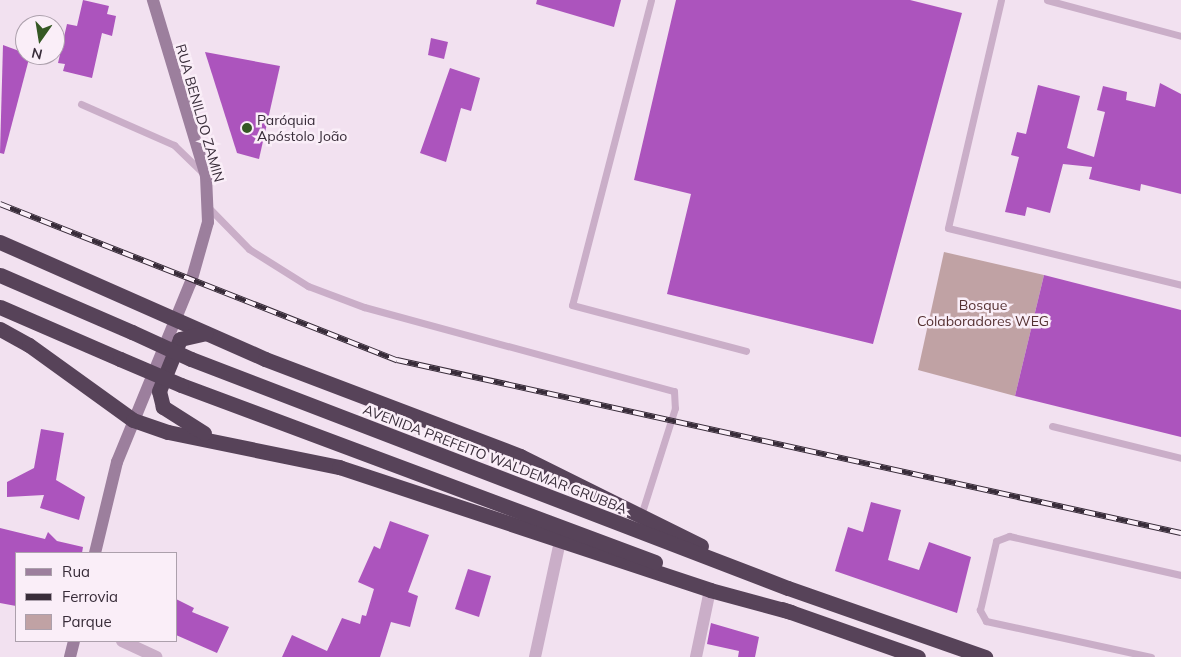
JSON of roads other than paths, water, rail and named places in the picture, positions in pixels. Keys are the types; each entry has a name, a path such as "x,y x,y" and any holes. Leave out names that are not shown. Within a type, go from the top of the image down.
{"highway":[{"path":"0,242 205,332 520,456 641,515 741,570"},
{"name":"AVENIDA PREFEITO WALDEMAR GRUBBA","path":"0,275 191,359 741,570 985,657"},
{"path":"0,307 181,385 791,612 918,657"},
{"path":"0,329 29,345 133,420 231,444 339,467 710,590 791,612"},
{"path":"205,332 180,339 159,391 163,407 173,417 231,444"}],"main road":[{"name":"RUA BENILDO ZAMIN","path":"95,552 117,462 176,320 204,241 209,208 206,176 152,0"},
{"path":"70,657 74,642"}],"street":[{"path":"534,657 560,541"},
{"path":"696,657 710,590"},
{"path":"124,642 157,657"}],"lane":[{"path":"650,0 572,306 746,351"},
{"path":"1001,0 948,228 1181,285"},
{"path":"1047,0 1181,36"},
{"path":"81,104 174,145 206,176"},
{"path":"209,208 256,254 308,286 364,307 674,391 675,408 641,515"},
{"path":"1052,426 1181,458"},
{"path":"1151,657 986,621 980,610 996,541 1009,536 1181,575"}],"railway":[{"path":"0,204 397,360 1181,533"}],"place":[{"name":"Paróquia Apóstolo João","path":"247,128"}],"park label":[{"name":"Bosque Colaboradores WEG","path":"983,314"}]}
